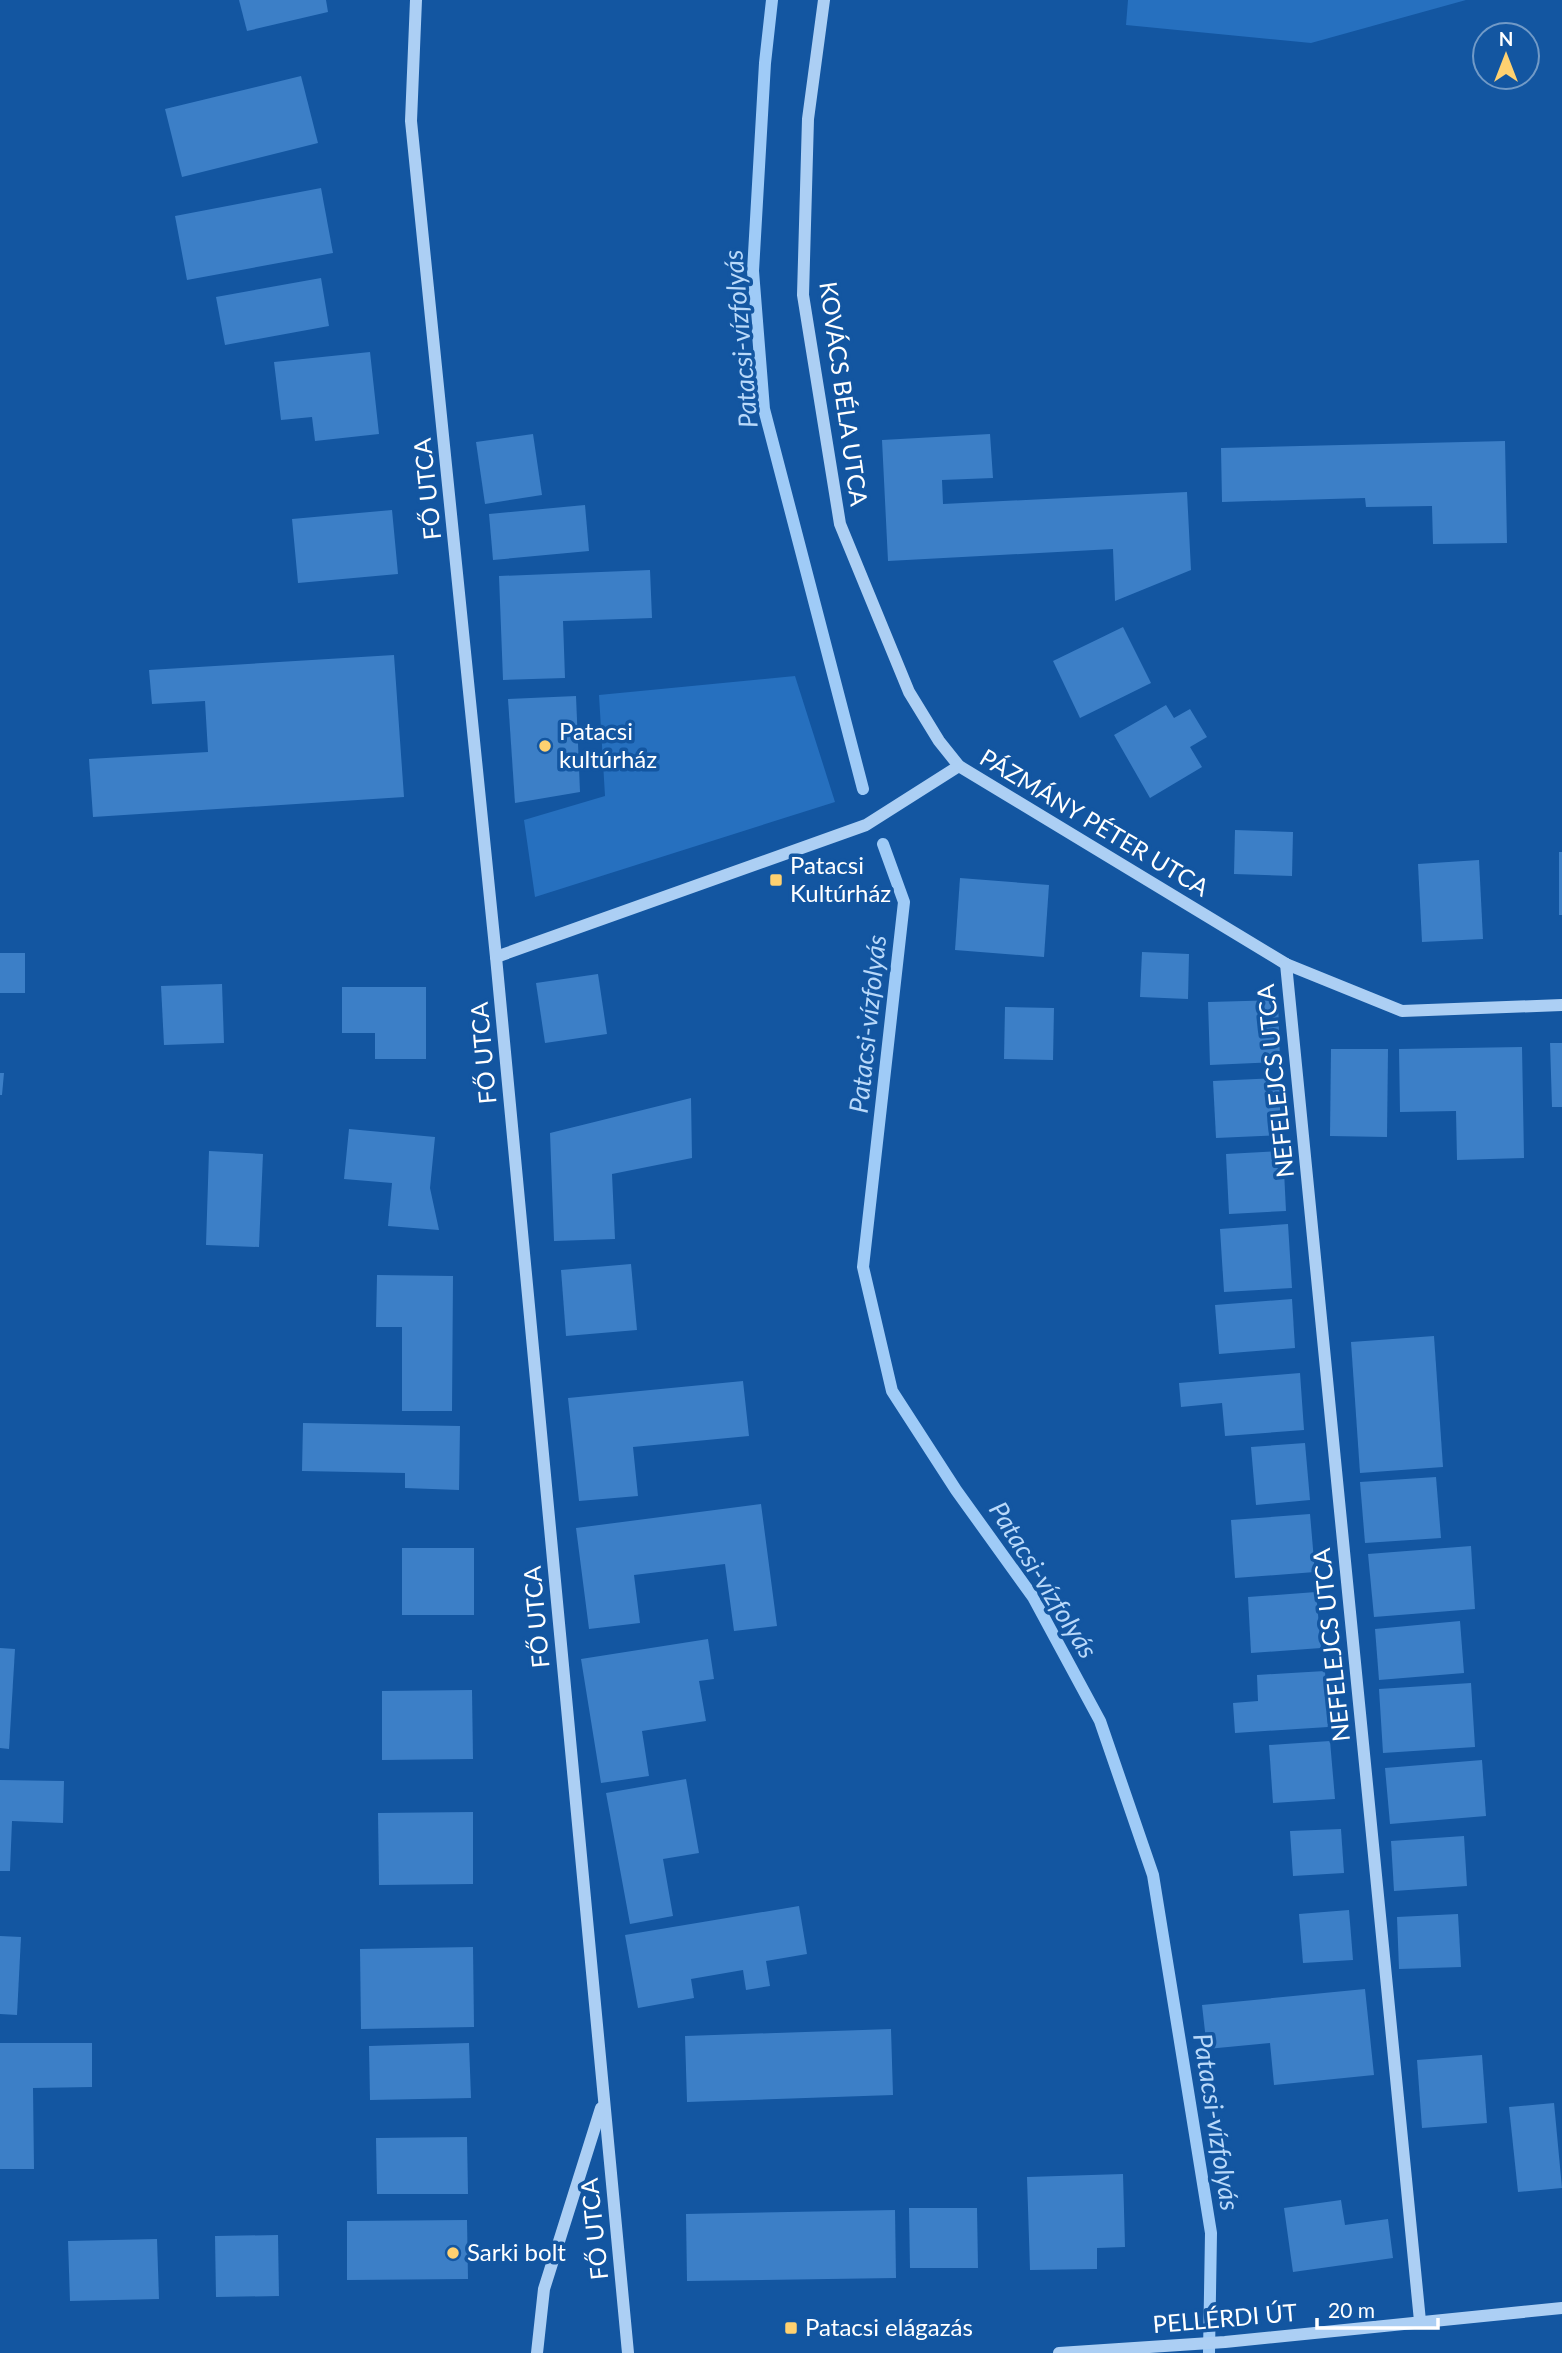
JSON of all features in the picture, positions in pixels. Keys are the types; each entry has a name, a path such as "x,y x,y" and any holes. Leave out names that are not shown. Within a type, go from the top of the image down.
{"street":[{"name":"FŐ UTCA","path":"416,0 411,121 496,957 628,2353"},
{"name":"KOVÁCS BÉLA UTCA","path":"824,0 808,119 803,295 840,524 909,692 958,766"},
{"name":"PÁZMÁNY PÉTER UTCA","path":"496,957 866,825 958,766 1286,964 1402,1011 1562,1005"},
{"name":"NEFELEJCS UTCA","path":"1286,964 1420,2321"},
{"name":"FŐ UTCA","path":"537,2353 544,2289 603,2101"},
{"name":"PELLÉRDI ÚT","path":"1059,2353 1225,2342 1562,2308"}],"shaded area":[{"path":"1128,0 1466,0 1311,43 1126,25"},
{"path":"795,676 835,802 535,897 524,820 605,796 599,695"}],"building":[{"path":"239,0 326,0 328,12 247,31"},
{"path":"301,76 318,143 182,177 165,109"},
{"path":"321,188 333,253 187,280 175,216"},
{"path":"321,278 329,326 225,345 216,297"},
{"path":"370,352 379,434 315,441 312,417 281,420 274,362"},
{"path":"533,434 542,495 485,504 476,442"},
{"path":"990,434 993,478 942,480 943,504 1187,492 1191,570 1115,601 1113,549 888,561 882,440"},
{"path":"1505,441 1507,543 1433,544 1432,506 1366,507 1365,498 1222,502 1221,448"},
{"path":"585,505 589,551 493,560 489,514"},
{"path":"392,510 398,574 298,583 292,519"},
{"path":"650,570 652,618 563,621 565,678 503,680 499,576"},
{"path":"1123,627 1151,683 1080,718 1053,661"},
{"path":"394,655 404,797 93,817 89,759 208,752 205,701 152,704 149,670"},
{"name":"Patacsi kultúrház","path":"576,696 580,792 515,803 508,699"},
{"path":"1166,705 1174,718 1190,709 1207,737 1190,747 1202,767 1150,798 1114,735"},
{"path":"1235,830 1293,832 1292,876 1234,874"},
{"path":"1559,852 1562,852 1562,915 1559,915"},
{"path":"1479,860 1483,939 1422,942 1418,864"},
{"path":"960,878 1049,885 1044,957 955,950"},
{"path":"1142,952 1189,954 1188,999 1140,997"},
{"path":"0,953 25,953 25,993 0,993"},
{"path":"598,974 607,1034 545,1043 536,983"},
{"path":"222,984 224,1043 164,1045 161,986"},
{"path":"342,987 426,987 426,1059 375,1059 375,1033 342,1033"},
{"path":"1278,1000 1280,1062 1210,1065 1208,1002"},
{"path":"1005,1007 1054,1008 1053,1060 1004,1059"},
{"path":"1550,1043 1562,1043 1562,1107 1552,1107"},
{"path":"1522,1047 1524,1158 1457,1160 1456,1111 1400,1112 1399,1049"},
{"path":"1331,1049 1388,1049 1387,1137 1330,1136"},
{"path":"0,1073 4,1073 2,1095 0,1095"},
{"path":"1279,1078 1281,1135 1216,1138 1213,1081"},
{"path":"691,1098 692,1158 612,1174 615,1239 554,1241 550,1133"},
{"path":"349,1129 435,1137 430,1188 439,1230 388,1226 392,1183 344,1179"},
{"path":"209,1151 263,1154 259,1247 206,1245"},
{"path":"1283,1151 1286,1211 1229,1214 1226,1154"},
{"path":"1288,1224 1292,1288 1224,1292 1220,1229"},
{"path":"631,1264 637,1330 566,1336 561,1270"},
{"path":"377,1275 453,1276 452,1411 402,1411 402,1327 376,1327"},
{"path":"1292,1299 1295,1348 1219,1354 1215,1305"},
{"path":"1434,1336 1443,1467 1360,1473 1351,1342"},
{"path":"1300,1373 1304,1430 1225,1436 1222,1403 1181,1407 1179,1383"},
{"path":"743,1381 749,1436 633,1447 638,1496 579,1501 568,1398"},
{"path":"303,1423 460,1426 459,1490 405,1488 405,1473 302,1471"},
{"path":"1305,1443 1310,1500 1256,1505 1251,1447"},
{"path":"1436,1477 1441,1538 1365,1543 1360,1482"},
{"path":"761,1504 777,1626 734,1631 725,1564 634,1575 640,1623 589,1629 576,1528"},
{"path":"1310,1514 1315,1572 1235,1578 1231,1520"},
{"path":"1471,1546 1475,1609 1374,1617 1368,1554"},
{"path":"402,1548 474,1548 474,1615 402,1615"},
{"path":"1316,1592 1321,1648 1251,1653 1248,1597"},
{"path":"1460,1621 1464,1673 1379,1680 1375,1629"},
{"path":"708,1639 714,1679 699,1681 706,1721 642,1731 649,1776 601,1783 581,1659"},
{"path":"0,1648 15,1649 9,1749 0,1748"},
{"path":"1325,1671 1328,1727 1235,1733 1233,1703 1258,1701 1257,1675"},
{"path":"1471,1683 1475,1747 1383,1753 1379,1689"},
{"path":"472,1690 473,1759 382,1760 382,1691"},
{"path":"1330,1741 1335,1799 1273,1803 1269,1745"},
{"path":"1482,1760 1486,1816 1390,1824 1385,1768"},
{"path":"686,1779 699,1853 663,1859 673,1916 630,1924 606,1793"},
{"path":"0,1780 64,1781 63,1823 12,1821 10,1871 0,1871"},
{"path":"473,1812 473,1884 379,1885 378,1813"},
{"path":"1341,1829 1344,1873 1293,1876 1290,1831"},
{"path":"1464,1836 1467,1886 1394,1891 1391,1841"},
{"path":"799,1906 807,1954 766,1961 770,1986 746,1990 743,1970 691,1979 694,1998 638,2008 625,1935"},
{"path":"1349,1910 1353,1960 1303,1963 1299,1914"},
{"path":"1458,1914 1461,1967 1399,1969 1397,1917"},
{"path":"0,1936 21,1937 17,2015 0,2014"},
{"path":"473,1947 474,2027 361,2029 360,1949"},
{"path":"1365,1989 1374,2075 1274,2085 1270,2043 1207,2049 1202,2005"},
{"path":"891,2029 893,2095 687,2102 685,2036"},
{"path":"0,2043 92,2043 92,2087 33,2088 34,2169 0,2169"},
{"path":"469,2043 471,2098 370,2100 369,2046"},
{"path":"1482,2055 1487,2123 1422,2128 1417,2060"},
{"path":"1554,2103 1562,2188 1518,2192 1509,2107"},
{"path":"467,2137 468,2194 377,2194 376,2138"},
{"path":"1123,2174 1125,2247 1097,2248 1097,2269 1030,2270 1027,2177"},
{"path":"1341,2200 1345,2225 1388,2219 1393,2258 1293,2272 1284,2208"},
{"path":"909,2208 977,2208 978,2268 910,2268"},
{"path":"895,2210 896,2278 687,2281 686,2214"},
{"path":"467,2220 468,2279 347,2280 347,2221"},
{"path":"278,2235 279,2296 216,2297 215,2236"},
{"path":"157,2239 159,2299 70,2301 68,2241"}],"waterway":[{"name":"Patacsi-vízfolyás","path":"772,0 765,63 753,271 764,409 863,789"},
{"name":"Patacsi-vízfolyás","path":"883,844 904,902 863,1267 892,1391 956,1490 1033,1597 1100,1721 1153,1875 1211,2233 1209,2353"}],"place":[{"name":"Patacsi kultúrház","path":"545,746"},
{"name":"Patacsi Kultúrház","path":"776,880"},
{"name":"Sarki bolt","path":"453,2253"},
{"name":"Patacsi elágazás","path":"791,2328"}]}
